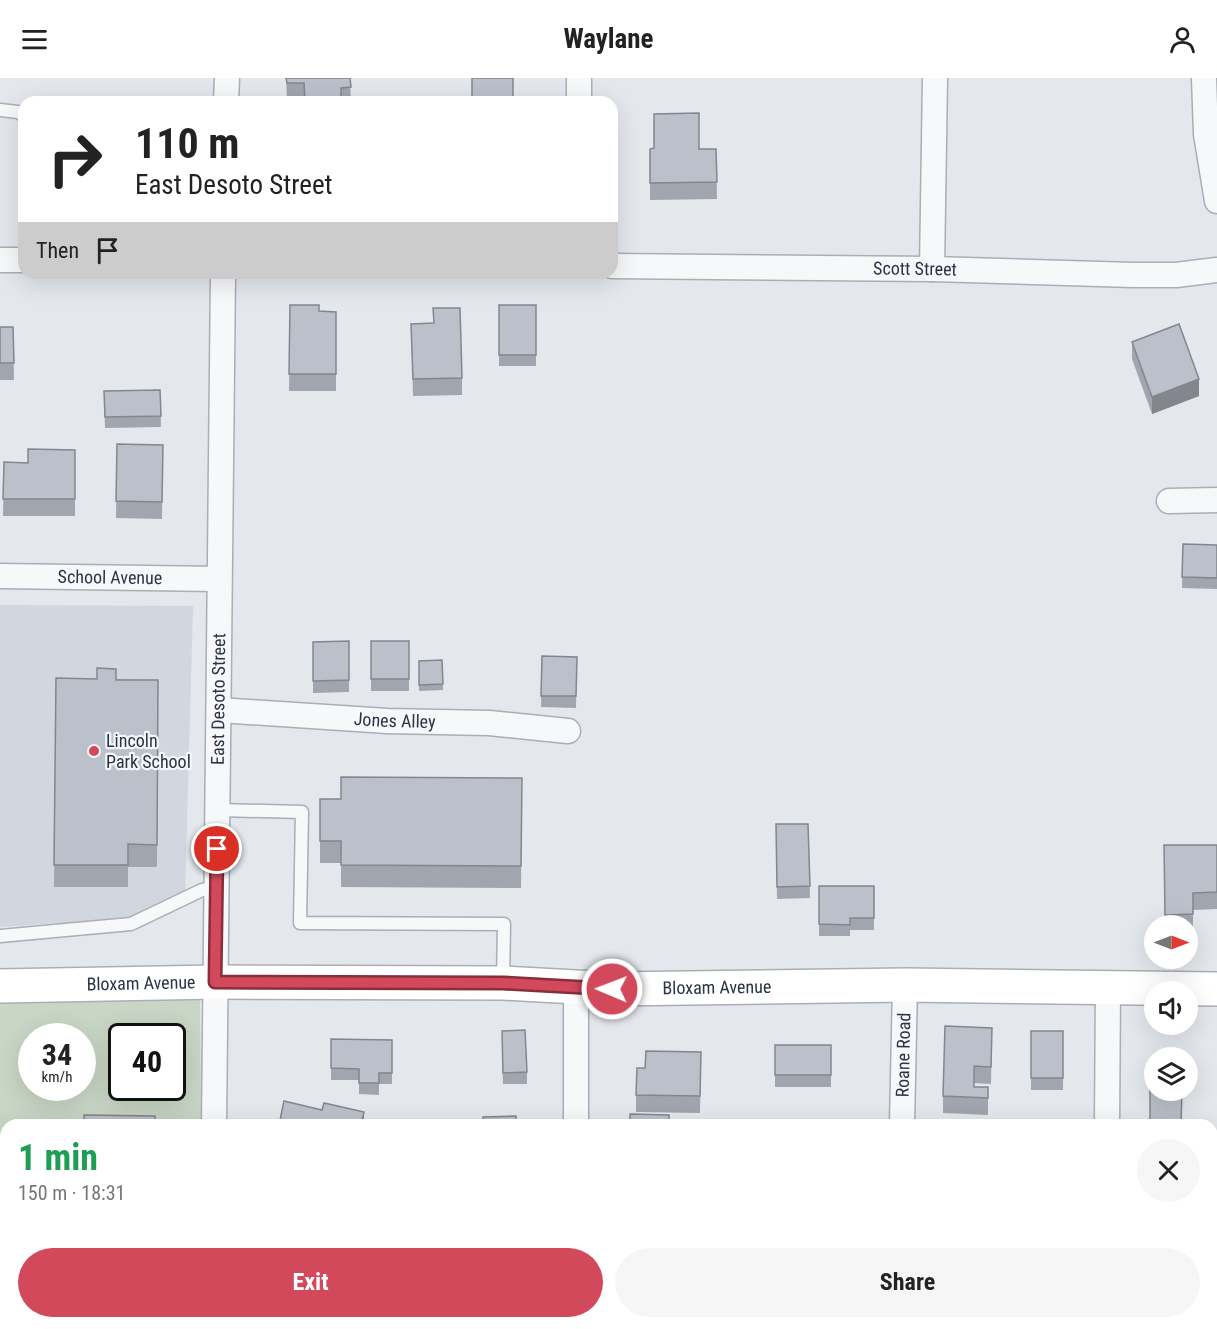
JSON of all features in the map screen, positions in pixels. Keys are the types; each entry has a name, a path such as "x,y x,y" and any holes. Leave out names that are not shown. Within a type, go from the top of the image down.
{"street":[{"path":"226,78 226,96"},
{"path":"579,78 579,96"},
{"path":"932,269 935,78"},
{"path":"1204,78 1206,134 1217,201"},
{"path":"0,260 18,260"},
{"name":"Scott Street","path":"618,266 932,269 1132,276 1176,275 1217,270"},
{"name":"East Desoto Street","path":"214,1119 223,279"},
{"path":"1169,501 1217,500"},
{"name":"School Avenue","path":"0,576 219,579"},
{"name":"Jones Alley","path":"219,710 387,721 489,723 568,731"},
{"name":"Bloxam Avenue","path":"0,986 215,982 503,983 576,988 905,986 1217,988"},
{"name":"Roane Road","path":"902,1119 905,986"},
{"path":"576,988 576,1119"},
{"path":"1107,1119 1108,988"}],"lane":[{"path":"0,110 18,112"},
{"path":"218,810 302,812 300,923 504,924 503,983"},
{"path":"0,936 131,924 202,890 217,888"}],"shaded area":[{"name":"Lincoln Park School","path":"0,605 193,606 185,896 133,918 0,927"}],"green space":[{"path":"200,994 201,1119 0,1119 0,998"}],"building":[{"path":"286,78 350,78 351,87 341,88 341,96 305,96 304,83 287,83"},
{"path":"472,78 513,78 513,96 472,96"},
{"path":"699,113 699,149 716,149 717,182 650,183 650,149 654,148 654,114"},
{"path":"290,305 319,305 319,311 336,312 336,374 289,374"},
{"path":"499,305 536,305 536,355 499,355"},
{"path":"433,308 460,308 462,378 413,379 411,324 434,323"},
{"path":"1179,324 1199,379 1152,397 1132,342"},
{"path":"0,327 13,327 14,363 0,363"},
{"path":"160,390 161,416 105,417 104,391"},
{"path":"117,444 163,445 162,502 116,501"},
{"path":"28,449 75,450 75,499 3,499 4,462 28,463"},
{"path":"1183,544 1217,545 1217,578 1182,577"},
{"path":"349,641 349,680 313,681 313,642"},
{"path":"371,641 409,641 409,679 371,679"},
{"path":"542,656 577,657 576,696 541,696"},
{"path":"442,660 443,684 419,685 419,661"},
{"path":"97,668 116,669 116,680 158,680 157,845 128,844 128,865 54,865 56,678 97,679"},
{"path":"341,777 522,778 521,866 341,865 341,841 320,841 320,799 341,799"},
{"path":"776,824 808,824 810,886 777,887"},
{"path":"1164,845 1217,845 1217,892 1193,893 1193,914 1165,915"},
{"path":"819,886 874,886 874,918 850,918 850,925 819,924"},
{"path":"945,1026 992,1028 991,1067 974,1066 974,1087 988,1087 988,1098 943,1096"},
{"path":"525,1030 527,1072 503,1073 502,1031"},
{"path":"1031,1031 1063,1031 1063,1078 1031,1078"},
{"path":"331,1039 392,1040 392,1073 379,1073 379,1083 359,1083 359,1069 331,1068"},
{"path":"775,1045 831,1045 831,1075 775,1075"},
{"path":"646,1051 701,1052 700,1096 636,1095 637,1068 645,1068"},
{"path":"284,1101 322,1110 324,1103 364,1112 362,1119 280,1119"},
{"path":"1150,1101 1182,1101 1181,1119 1150,1119"},
{"path":"630,1114 669,1115 669,1119 630,1119"},
{"path":"84,1115 155,1116 155,1119 84,1119"},
{"path":"516,1116 516,1119 483,1119 483,1117"}],"place":[{"name":"Lincoln Park School","path":"94,751"}],"route":[{"path":"217,849 215,982 503,983 612,989"}]}
